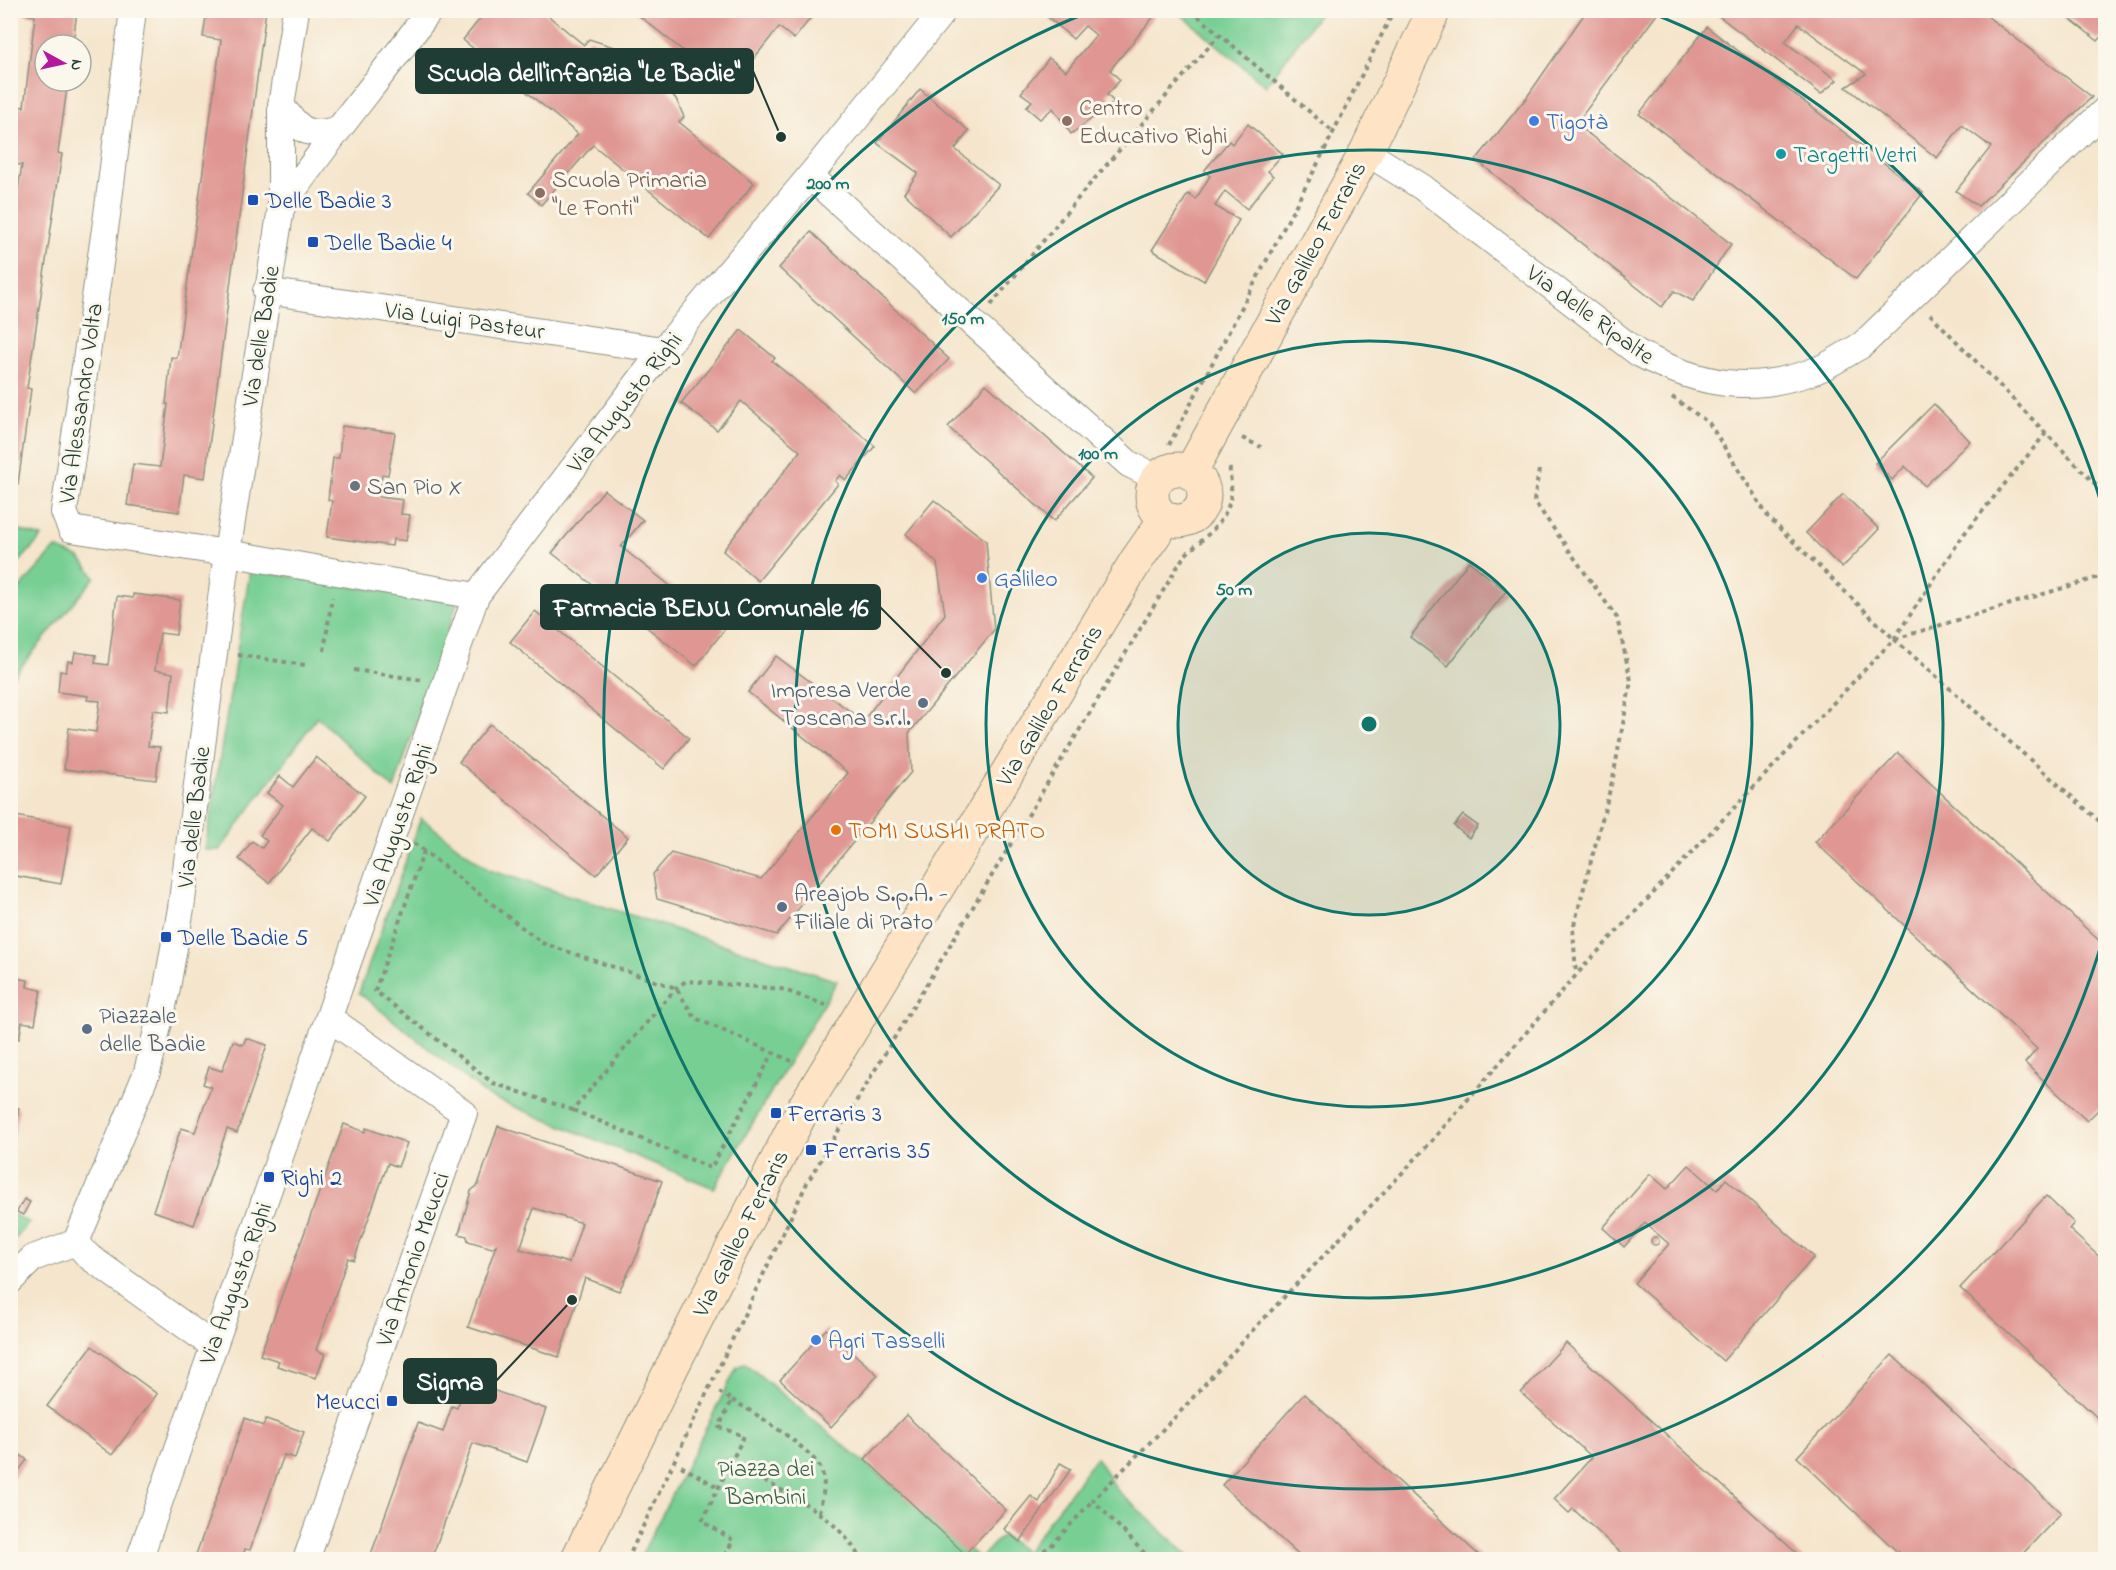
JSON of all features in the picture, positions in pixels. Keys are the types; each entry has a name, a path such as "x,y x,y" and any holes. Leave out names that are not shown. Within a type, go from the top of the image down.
{"street":[{"name":"Via Alessandro Volta","path":"133,10 107,215 64,512 71,530 227,553 476,596"},
{"name":"Via delle Badie","path":"76,1242 147,1072 166,993 183,887 227,553 266,291 281,208 281,106 296,10"},
{"name":"Via delle Badie","path":"405,45 414,10"},
{"name":"Via delle Badie","path":"281,208 338,129 430,10"},
{"name":"Via Augusto Righi","path":"139,1560 212,1345 476,596 663,350 810,176 944,10"},
{"name":"Via Galileo Ferraris","path":"1190,473 1366,152 1434,10"},
{"path":"281,106 300,130 321,132 338,129"},
{"name":"Via delle Ripalte","path":"1366,152 1422,187 1638,353 1676,372 1722,384 1772,382 1818,370 1862,345 2106,109"},
{"path":"810,176 1129,464 1159,478"},
{"name":"Via Luigi Pasteur","path":"266,291 663,350"},
{"path":"1174,470 1190,473 1203,488 1200,509 1188,520 1174,521 1166,518 1155,507 1152,499 1154,486 1159,478 1174,470"},
{"name":"Via Galileo Ferraris","path":"577,1560 677,1356 803,1109 1136,561 1166,518"},
{"name":"Via Antonio Meucci","path":"306,1560 464,1113 329,1018"},
{"path":"10,1281 33,1258 76,1242 88,1256 212,1345"}],"path":[{"path":"1169,444 1394,10"},
{"path":"1195,12 1332,131"},
{"path":"985,312 1084,191 1219,35"},
{"path":"1923,307 2106,495"},
{"path":"1664,392 1709,423 1768,518 1894,639 2106,826"},
{"path":"1237,446 1247,427"},
{"path":"1028,1560 1051,1546 1181,1410 1278,1302 1422,1152 1576,975 1894,639 1964,534 2046,433"},
{"path":"627,1560 807,1183 1184,556 1209,536 1222,519 1229,503 1230,463 1234,455"},
{"path":"1539,470 1534,501 1617,618 1631,681 1613,778 1573,929 1576,975"},
{"path":"1894,639 2106,575"},
{"path":"324,651 333,596"},
{"path":"237,654 305,665"},
{"path":"354,670 446,684"},
{"path":"396,827 542,943 676,988 695,1018 795,1062"},
{"path":"424,851 375,991 493,1083 573,1110 711,1168 773,1053"},
{"path":"573,1110 676,988 687,981 781,989 826,1005"},
{"path":"719,1392 769,1421 821,1468 824,1484 819,1512"},
{"path":"723,1560 733,1540 702,1521 744,1436 719,1427 732,1400"},
{"path":"732,1464 819,1512 844,1533 861,1560"},
{"path":"681,1466 719,1488"},
{"path":"1093,1500 1151,1560"}],"green space":[{"path":"1177,11 1321,11 1266,86"},
{"path":"10,528 42,537 11,571"},
{"path":"56,548 80,558 95,577 11,679 11,598"},
{"path":"250,570 457,603 394,789 317,717 220,850 205,850"},
{"path":"421,818 489,870 837,981 714,1188 488,1096 359,993"},
{"path":"11,1213 29,1223 11,1244"},
{"name":"Piazza dei Bambini","path":"745,1363 980,1559 1002,1535 1026,1552 1096,1457 1117,1490 1192,1559 639,1560 737,1367"}],"building":[{"path":"25,10 77,10 74,33 33,33 33,93 66,93 58,153 62,154 27,388 31,389 18,484 10,483 10,203 12,195 17,196 22,165 10,164 10,139 16,106 24,107 35,16 24,14"},
{"path":"207,10 266,10 205,478 184,475 179,512 127,505 133,464 160,467 171,357 177,358 221,40 203,37"},
{"path":"487,10 541,10 584,45 589,39 617,48 651,69 676,99 684,117 679,122 754,183 709,239 593,145 541,205 528,193 578,134 463,40"},
{"path":"632,10 817,10 794,39 779,27 730,88"},
{"name":"Centro Educativo Righi","path":"1040,10 1106,10 1113,15 1116,10 1159,10 1110,70 1120,80 1107,95 1114,102 1071,134 1053,108 1040,119 1026,107 1032,101 1021,93 1049,58 1066,71 1096,35 1085,26 1073,39"},
{"path":"1587,10 1660,10 1576,124 1731,244 1693,301 1674,291 1662,307 1476,160 1527,97"},
{"path":"1711,10 1979,10 2092,97 1978,206 1956,191 1991,147 1962,125 1937,158 1846,87 1866,74 1798,24 1785,42 1837,80 1821,94"},
{"path":"2059,10 2106,10 2106,32 2098,41"},
{"name":"Targetti Vetri","path":"1707,27 1923,193 1856,279 1639,114"},
{"path":"920,89 969,131 955,149 999,185 951,237 904,193 918,173 877,143"},
{"path":"1248,124 1283,154 1268,171 1273,176 1247,209 1225,191 1215,206 1239,220 1204,281 1152,250 1188,194 1196,199 1210,176 1204,171 1229,141 1232,144"},
{"path":"811,232 949,359 916,394 779,268"},
{"path":"741,330 775,358 772,361 875,446 846,480 840,475 835,481 838,484 758,581 723,551 800,451 741,401 717,430 681,403"},
{"path":"986,384 1092,478 1054,521 948,427"},
{"path":"1934,404 1970,441 1925,486 1905,466 1892,480 1875,463"},
{"name":"San Pio X","path":"342,426 395,433 388,475 382,474 379,497 403,500 401,514 410,515 406,541 393,539 392,546 327,537 332,501 328,500 333,458 339,458"},
{"path":"604,490 643,520 621,547 725,629 696,666 552,553"},
{"path":"1843,494 1879,529 1842,568 1806,533"},
{"path":"934,500 986,541 994,630 909,733 911,772 777,935 657,899 653,874 671,853 761,879 848,773 748,692 776,656 863,721 945,614 937,563 906,534"},
{"path":"1469,561 1506,591 1448,666 1410,637"},
{"path":"133,594 180,600 176,635 160,633 155,670 173,673 169,712 153,710 148,746 160,747 156,780 64,769 69,728 96,732 100,701 87,700 88,696 58,692 60,671 66,672 68,661 73,662 75,652 96,655 95,663 108,665 117,596 133,598"},
{"path":"535,611 689,738 664,769 510,642"},
{"path":"490,724 628,837 596,875 459,762"},
{"path":"1898,753 2106,947 2106,1116 2099,1109 2087,1121 2025,1063 2037,1049 1815,842"},
{"path":"316,757 365,796 330,841 312,828 269,883 239,859 252,841 262,848 267,841 260,835 283,805 267,793 280,776 293,787"},
{"path":"10,815 71,826 61,884 10,875"},
{"path":"1463,815 1478,826 1469,838 1454,826"},
{"path":"10,977 28,980 27,987 41,990 35,1024 22,1022 19,1039 10,1037"},
{"path":"246,1038 267,1045 237,1133 227,1129 194,1225 153,1211 181,1128 195,1132 211,1087 203,1084 209,1067 222,1071 233,1041 243,1045"},
{"path":"10,1107 19,1108 13,1141 10,1141"},
{"path":"344,1124 365,1132 366,1128 407,1143 398,1167 388,1163 354,1260 348,1258 316,1350 325,1354 316,1378 277,1366 279,1361 260,1355"},
{"path":"498,1126 662,1181 638,1253 619,1291 585,1278 559,1357 468,1327 496,1245 492,1248 468,1241 467,1236 459,1234 471,1191 478,1185","holes":["534,1208 582,1223 569,1263 520,1249"]},
{"path":"1689,1165 1717,1190 1726,1179 1814,1257 1723,1361 1634,1283 1669,1244 1645,1223 1624,1247 1603,1228 1650,1174 1667,1189"},
{"path":"2046,1196 2074,1223 2069,1229 2106,1263 2106,1426 1960,1288"},
{"path":"24,1199 30,1202 23,1215 17,1212"},
{"path":"1655,1237 1659,1241 1655,1245 1651,1241"},
{"path":"826,1329 878,1375 831,1427 780,1380"},
{"path":"1566,1343 1804,1560 1629,1560 1573,1509 1569,1513 1554,1499 1592,1457 1521,1393"},
{"path":"92,1346 157,1394 112,1455 47,1406"},
{"path":"1892,1355 2061,1513 2017,1560 1906,1560 1797,1457"},
{"path":"467,1381 546,1409 527,1462 473,1443 431,1560 369,1560 418,1423 443,1432 452,1406 457,1408"},
{"path":"1304,1394 1484,1560 1304,1560 1222,1485"},
{"path":"906,1415 1006,1510 965,1554 865,1459"},
{"path":"245,1418 263,1426 266,1419 304,1432 295,1458 284,1455 250,1550 245,1549 242,1560 194,1560"},
{"path":"10,1447 27,1460 10,1482"},
{"path":"1060,1463 1071,1469 1020,1542 1004,1529 1031,1496 1039,1502"}],"place":[{"name":"Centro Educativo Righi","path":"1067,121"},
{"name":"Tigotà","path":"1534,121"},
{"name":"Scuola dell'infanzia \"Le Badie\"","path":"781,137"},
{"name":"Targetti Vetri","path":"1781,154"},
{"name":"Scuola Primaria \"Le Fonti\"","path":"540,193"},
{"name":"Delle Badie 3","path":"253,200"},
{"name":"Delle Badie 4","path":"313,242"},
{"name":"San Pio X","path":"355,486"},
{"name":"Galileo","path":"982,578"},
{"name":"Farmacia BENU Comunale 16","path":"946,673"},
{"name":"Impresa Verde Toscana s.r.l.","path":"923,703"},
{"name":"TOMI SUSHI PRATO","path":"836,830"},
{"name":"Areajob S.p.A. - Filiale di Prato","path":"782,907"},
{"name":"Delle Badie 5","path":"166,937"},
{"name":"Piazzale delle Badie","path":"87,1029"},
{"name":"Ferraris 3","path":"776,1113"},
{"name":"Ferraris 35","path":"811,1150"},
{"name":"Righi 2","path":"269,1177"},
{"name":"Sigma","path":"572,1300"},
{"name":"Agri Tasselli","path":"816,1340"},
{"name":"Meucci","path":"392,1401"}]}
